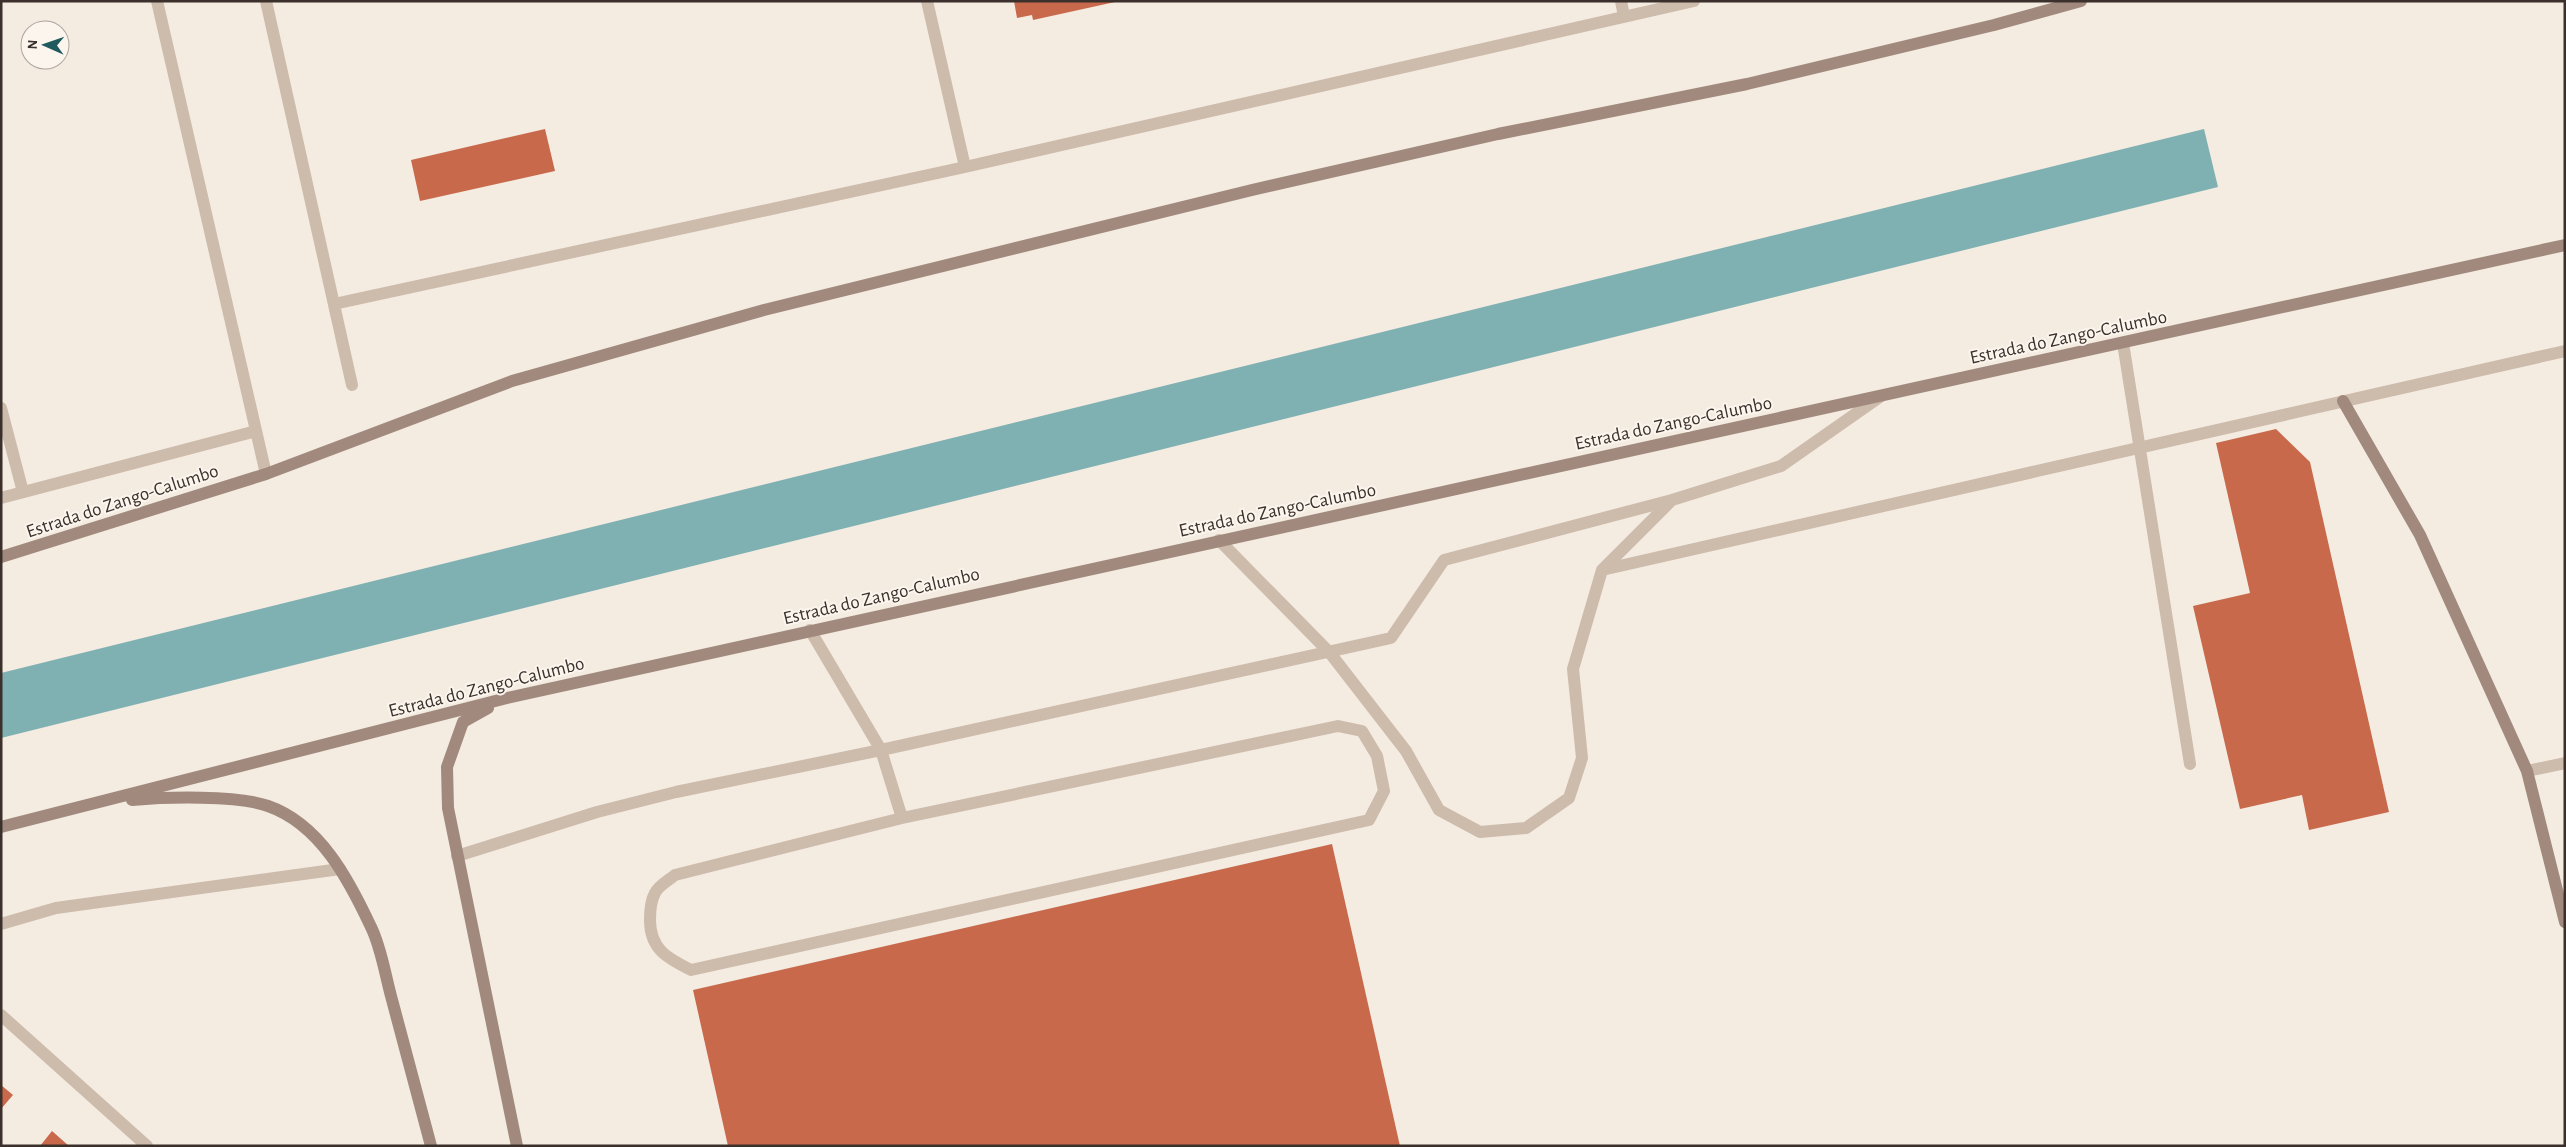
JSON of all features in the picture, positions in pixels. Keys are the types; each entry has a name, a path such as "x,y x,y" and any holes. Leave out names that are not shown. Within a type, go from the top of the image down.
{"main road":[{"name":"Estrada do Zango-Calumbo","path":"1,557 266,474 512,381 764,310 1252,190 1498,134 1748,84 1994,25 2080,1"},
{"name":"Estrada do Zango-Calumbo","path":"1,826 507,698 2565,245"},
{"path":"2343,401 2420,535 2526,771 2565,922"},
{"path":"507,698 463,722 447,767 448,808 517,1146"},
{"path":"88,805 160,798 236,800 268,806 294,820 321,842 340,870 372,928 431,1146"}],"street":[{"path":"156,1 266,474"},
{"path":"266,1 352,385"},
{"path":"928,1 965,168"},
{"path":"1621,1 1624,16"},
{"path":"334,304 965,168 1694,1"},
{"path":"2122,343 2190,764"},
{"path":"1602,570 2138,450 2565,351"},
{"path":"457,856 597,812 667,794 881,750 1330,653 1391,638 1444,560 1672,500 1781,466 1881,396"},
{"path":"1,408 23,492"},
{"path":"1,498 256,431"},
{"path":"1219,540 1330,653 1406,752 1439,810 1480,832 1526,828 1569,798 1582,758 1574,669 1602,570 1672,500"},
{"path":"810,630 881,750 902,818"},
{"path":"1338,726 1362,731 1377,756 1384,791 1369,820 741,960 691,970 668,958 656,947 650,931 650,912 655,892 675,875 902,818 1338,726"},
{"path":"2526,771 2565,763"},
{"path":"1,924 56,908 340,870"},
{"path":"1,1015 147,1146"}],"water":[{"path":"2204,129 2218,187 1,738 1,673"}],"building":[{"path":"1014,1 1115,2 1033,20 1032,15 1017,18"},
{"path":"545,129 555,171 420,201 411,160"},
{"path":"2276,429 2310,462 2389,812 2309,830 2302,795 2240,809 2193,606 2250,593 2216,443"},
{"path":"1332,844 1400,1146 728,1146 693,990"},
{"path":"1,1085 13,1095 1,1109"},
{"path":"52,1131 69,1146 40,1146"}]}
